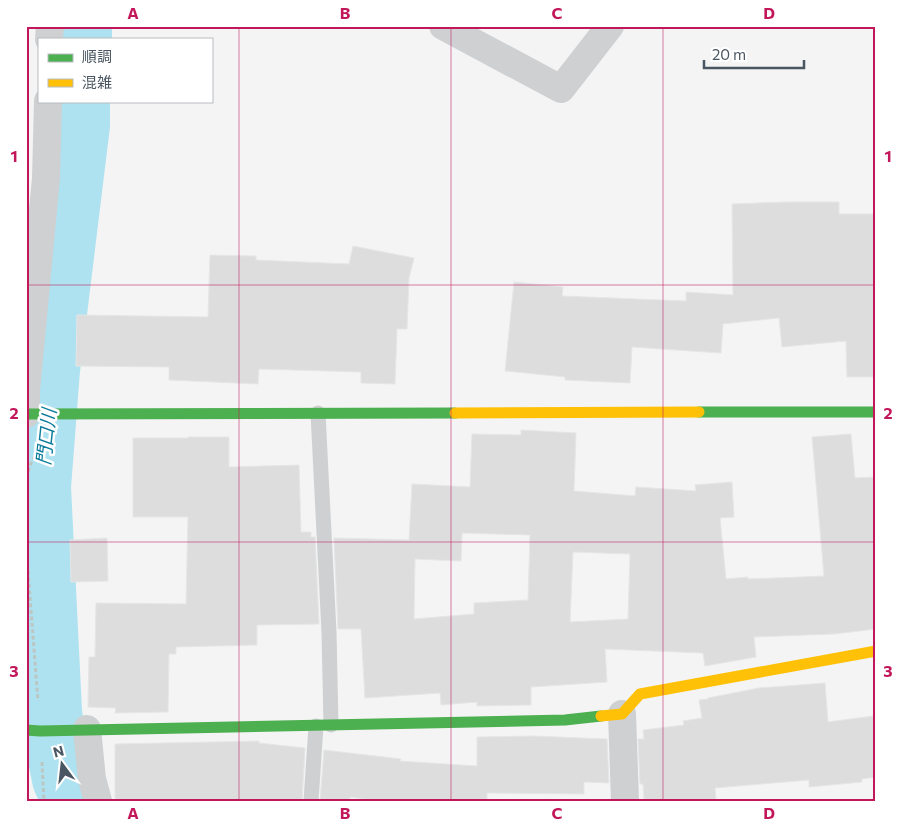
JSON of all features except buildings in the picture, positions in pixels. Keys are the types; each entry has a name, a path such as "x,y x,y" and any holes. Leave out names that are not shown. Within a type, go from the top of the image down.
{"street":[{"path":"443,26 561,89 610,26"},
{"path":"48,102 46,178 26,391 26,414 876,412"},
{"path":"26,730 565,720 622,714 640,694 876,651"},
{"path":"622,714 625,801"},
{"path":"82,729 98,801"}],"lane":[{"path":"318,412 332,725"},
{"path":"311,801 316,726"}],"path":[{"path":"26,491 28,468 44,447 53,442"},
{"path":"26,544 41,731 44,801"}],"waterway":[{"name":"門口川","path":"82,26 82,38"},
{"name":"門口川","path":"72,801 62,779 52,711 41,487 50,370 80,125 80,102"}],"traffic: fast":[{"path":"699,412 876,412"},
{"path":"26,414 455,413"},
{"path":"26,730 565,720 601,716"}],"traffic: slow":[{"path":"455,413 699,412"},
{"path":"601,716 622,714 640,694 876,651"}]}
